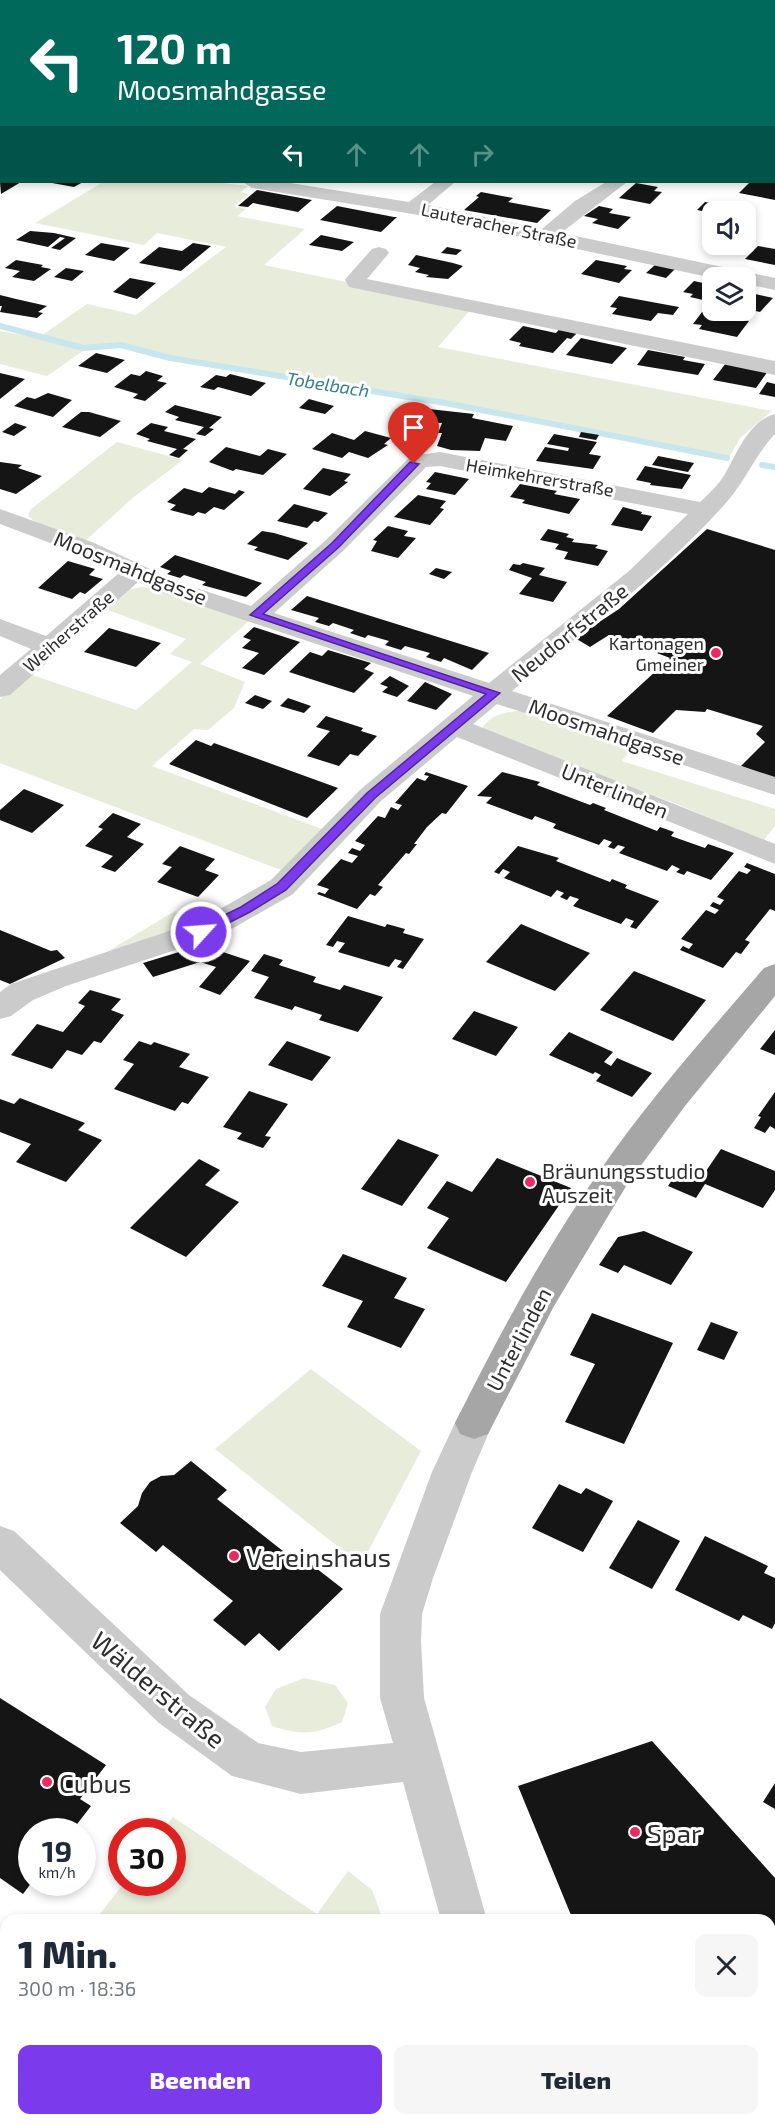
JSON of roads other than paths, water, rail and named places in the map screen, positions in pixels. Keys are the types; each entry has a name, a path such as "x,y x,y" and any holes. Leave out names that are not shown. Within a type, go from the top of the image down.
{"main road":[{"name":"Unterlinden","path":"474,1423 551,1277 616,1175 663,1112 774,978"}],"street":[{"name":"Lauteracher Straße","path":"258,183 413,208 702,269"},
{"path":"413,208 445,183"},
{"path":"548,235 582,205 616,183"},
{"path":"379,253 355,280 356,283 775,368"},
{"name":"Lauteracher Straße","path":"756,280 775,284"},
{"name":"Neudorfstraße","path":"0,1008 22,992 55,979 201,932 245,910 282,887 371,795 638,576 735,477 756,439 775,421"},
{"name":"Heimkehrerstraße","path":"256,615 335,545 419,461 440,459 510,471 704,510"},
{"name":"Moosmahdgasse","path":"0,516 83,547 169,587 775,786"},
{"name":"Weiherstraße","path":"0,689 135,572"},
{"path":"0,627 50,647"},
{"name":"Unterlinden","path":"454,726 775,855"},
{"name":"Unterlinden","path":"462,1914 402,1698 401,1614 424,1543 474,1423"},
{"name":"Wälderstraße","path":"0,1543 80,1622 174,1709 248,1761 301,1773 379,1766 419,1759"}],"waterway":[{"name":"Tobelbach","path":"0,326 83,348 121,345 170,358 445,403 727,458"},
{"path":"762,465 775,467"}],"place":[{"name":"Kartonagen Gmeiner","path":"716,653"},
{"name":"Bräunungsstudio Auszeit","path":"530,1182"},
{"name":"Vereinshaus","path":"234,1556"},
{"name":"Cubus","path":"47,1782"},
{"name":"Spar","path":"635,1832"}]}
